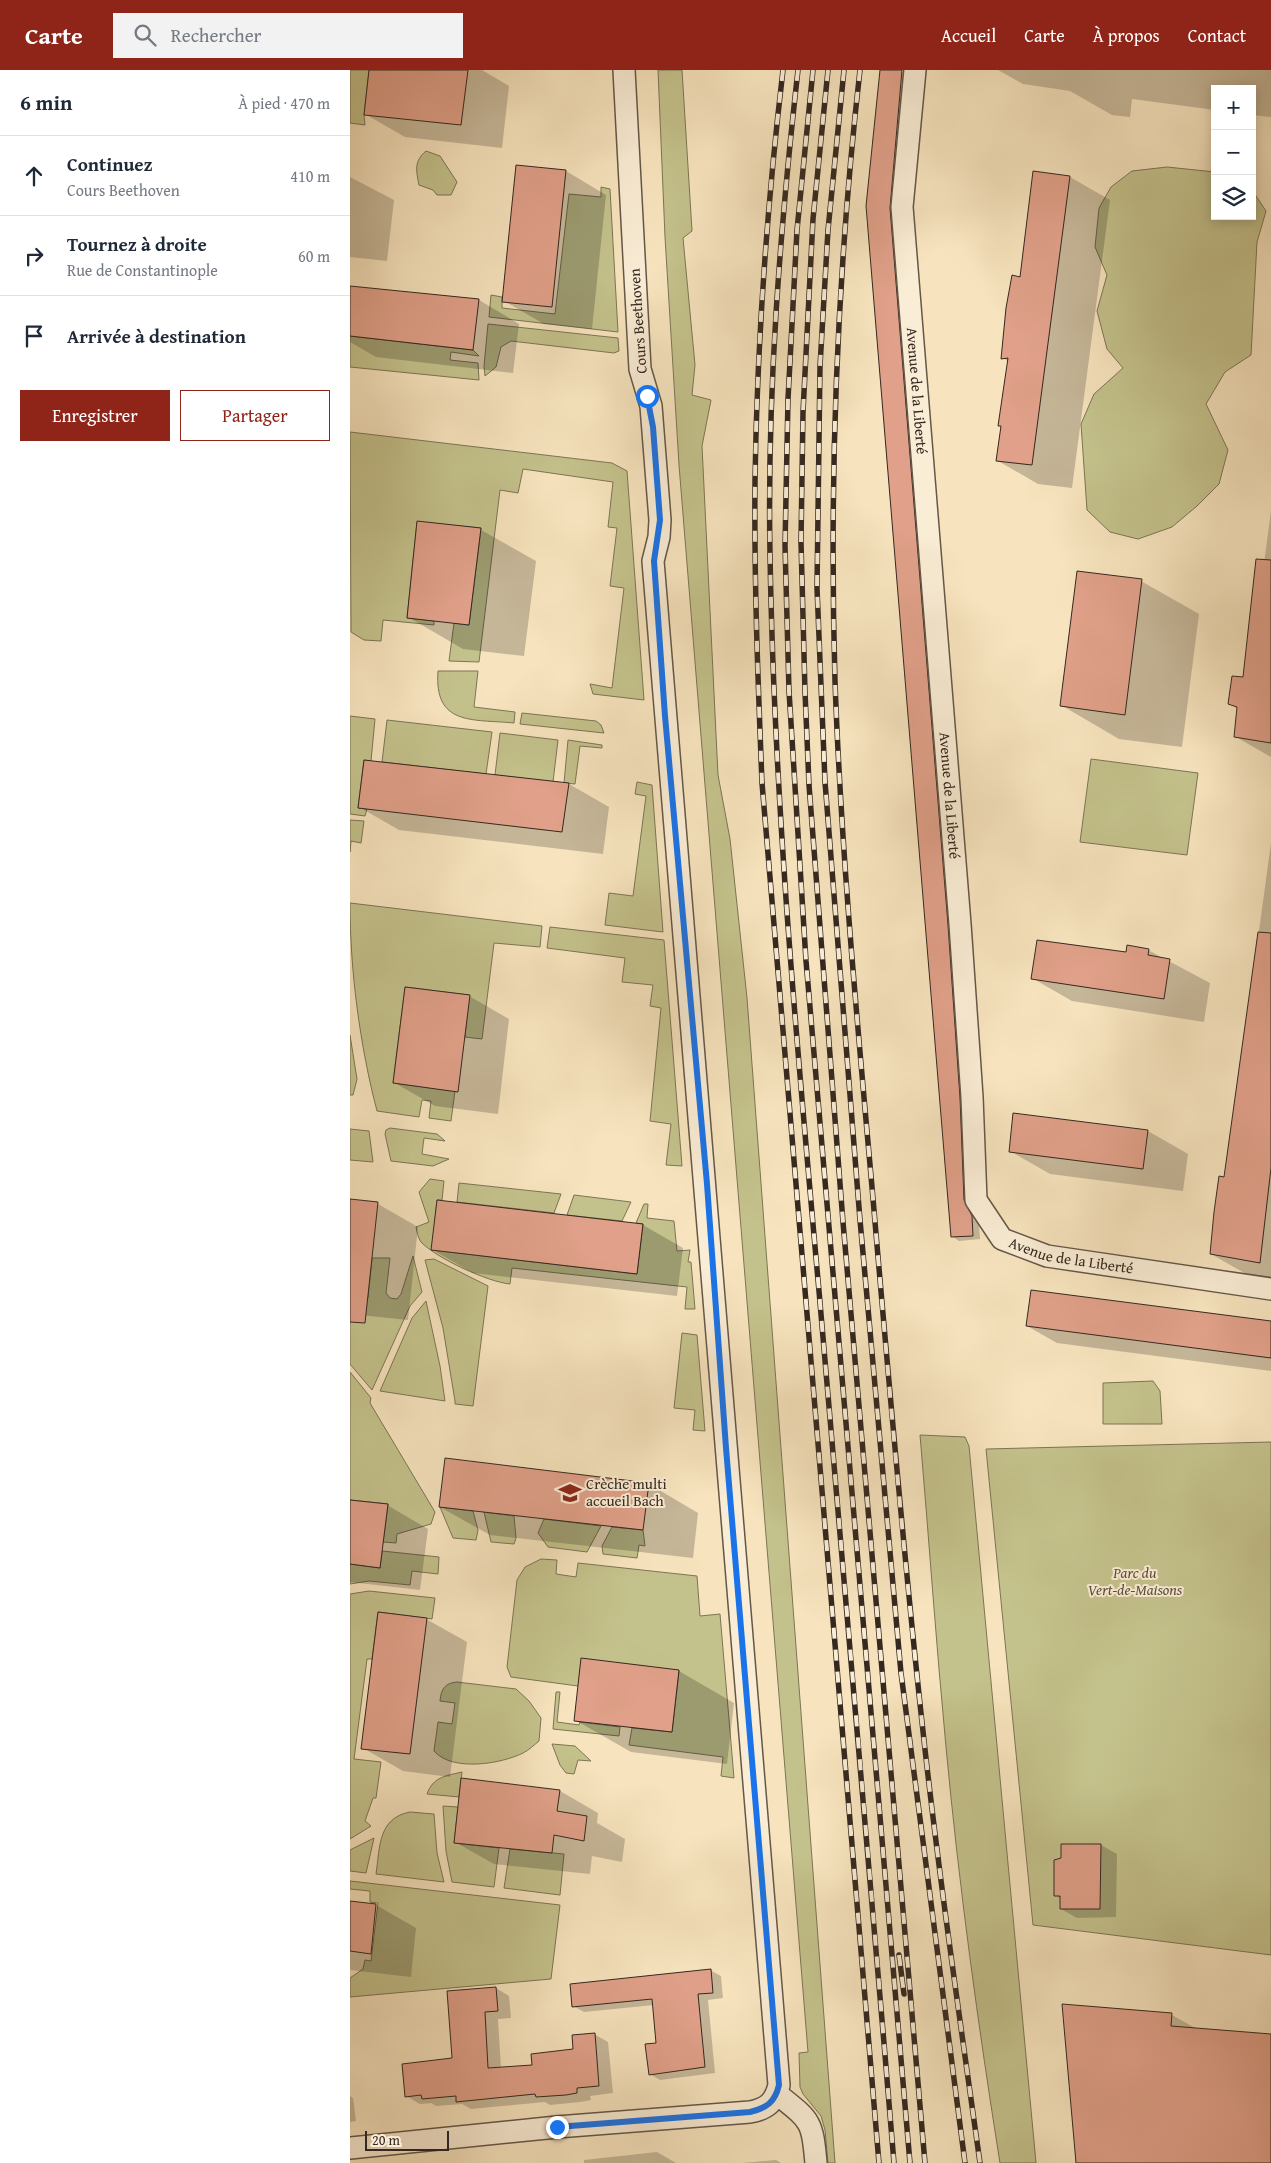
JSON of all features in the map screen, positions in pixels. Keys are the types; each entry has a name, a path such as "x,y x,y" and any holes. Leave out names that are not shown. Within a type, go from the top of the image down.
{"street":[{"name":"Cours Beethoven","path":"624,70 640,369 651,406 660,520 654,569 776,2036 779,2085 777,2094"},
{"name":"Avenue de la Liberté","path":"915,70 902,207 960,934 972,1097 976,1200 1002,1239 1048,1256 1271,1289"},
{"path":"350,2148 557,2127 750,2112 761,2110 771,2104 777,2094 807,2120 813,2130 816,2163"}],"green space":[{"path":"350,70 369,70 364,115 365,125 350,123"},
{"path":"658,70 682,70 692,231 683,238 695,365 692,395 711,400 702,446 718,775 730,839 747,998 835,2163 828,2163 825,2130 821,2116 803,2094 800,2087 799,2053 808,2052 679,465 665,237"},
{"path":"426,151 440,156 457,182 451,195 437,195 433,190 419,185 417,166 419,158"},
{"path":"1167,167 1211,172 1211,220 1256,220 1256,196 1266,211 1257,242 1251,355 1225,372 1206,404 1228,450 1219,484 1172,527 1138,539 1110,532 1087,510 1081,424 1094,394 1123,368 1107,349 1097,311 1107,275 1095,247 1099,208 1111,187 1132,171"},
{"path":"601,187 610,189 618,332 489,317 491,295 502,297 502,308 555,314 569,194 601,197"},
{"path":"488,324 618,338 619,351 614,353 511,341 501,347 496,367 485,376 484,366"},
{"path":"350,336 473,350 479,356 451,352 450,360 478,363 479,380 350,367"},
{"path":"350,432 612,463 627,471 644,700 593,694 590,684 612,688 624,588 610,586 617,528 608,527 613,482 523,469 518,493 500,490 479,662 449,661 454,623 469,625 481,528 417,522 407,618 434,621 434,625 383,620 381,641 364,640 351,632"},
{"path":"438,671 478,671 474,707 515,712 514,723 470,719 449,711 442,702 438,689"},
{"path":"522,713 596,721 601,725 604,733 520,724"},
{"path":"350,716 375,719 371,761 364,760 358,808 367,809 365,816 350,814"},
{"path":"387,720 492,732 486,774 382,762"},
{"path":"500,733 558,740 553,782 495,775"},
{"path":"568,740 602,745 602,748 580,746 575,784 564,783"},
{"path":"1091,759 1198,773 1187,855 1080,842"},
{"path":"637,782 652,785 663,932 605,925 609,893 633,896 646,796 635,794"},
{"path":"350,820 364,821 361,843 351,841 350,852"},
{"path":"350,903 542,926 540,947 494,943 482,1039 465,1037 469,995 405,987 393,1083 455,1091 451,1121 429,1118 431,1101 422,1100 419,1117 377,1111 357,1008 350,929"},
{"path":"550,927 664,940 682,1166 666,1165 671,1124 650,1121 661,1008 650,1006 653,985 622,982 625,958 547,948"},
{"path":"350,1035 357,1079 353,1095 350,1095"},
{"path":"390,1128 437,1134 445,1141 424,1138 422,1154 449,1159 433,1166 391,1161 385,1134 386,1130"},
{"path":"350,1129 369,1131 373,1162 350,1160"},
{"path":"430,1179 444,1181 442,1200 437,1200 432,1250 637,1274 643,1224 636,1223 644,1204 648,1204 647,1218 674,1221 677,1251 690,1250 688,1262 691,1262 695,1309 685,1309 687,1287 512,1268 510,1284 489,1279 450,1262 428,1248 418,1237 416,1227 429,1222 419,1192"},
{"path":"459,1183 561,1194 554,1213 457,1202"},
{"path":"574,1195 631,1202 622,1221 567,1215"},
{"path":"413,1256 422,1292 410,1306 372,1390 350,1364 350,1296 368,1298 372,1258 390,1258 386,1293 390,1298 397,1299 401,1294"},
{"path":"434,1259 488,1286 473,1406 455,1404 443,1328 425,1260"},
{"path":"426,1301 440,1366 445,1401 380,1391 412,1318"},
{"path":"682,1333 697,1335 705,1431 693,1430 695,1410 674,1408"},
{"path":"350,1372 371,1398 370,1403 435,1512 431,1524 397,1534 396,1543 383,1542 388,1504 350,1500"},
{"path":"1153,1381 1160,1391 1162,1424 1103,1424 1103,1383"},
{"path":"920,1435 965,1437 969,1446 1036,2163 1000,2163 963,1903 951,1799"},
{"name":"Parc du Vert-de-Maisons","path":"1271,1442 1271,1955 1033,1925 986,1449"},
{"path":"440,1507 473,1511 478,1530 476,1540 453,1538"},
{"path":"484,1512 514,1516 516,1538 514,1544 491,1542"},
{"path":"544,1519 601,1526 587,1552 548,1547 538,1533"},
{"path":"612,1527 643,1530 645,1546 639,1545 637,1558 603,1554 602,1546"},
{"path":"382,1551 439,1557 438,1574 412,1571 410,1585 369,1581 350,1584 350,1564 380,1568"},
{"path":"541,1559 557,1560 556,1574 576,1577 578,1563 697,1576 700,1616 720,1614 734,1778 721,1776 723,1757 629,1745 632,1728 672,1732 679,1671 578,1686 511,1677 507,1667 517,1580 525,1567"},
{"path":"369,1591 435,1598 432,1619 378,1612 372,1659 367,1659 354,1759 381,1762 376,1798 373,1798 365,1821 371,1826 350,1839 350,1594"},
{"path":"457,1682 516,1689 529,1701 541,1718 539,1741 523,1753 490,1763 464,1764 442,1758 434,1751 438,1722 452,1724 455,1703 440,1701 443,1690 447,1685"},
{"path":"556,1692 560,1692 557,1722 579,1725 580,1722 620,1727 619,1736 553,1729"},
{"path":"552,1744 575,1746 591,1761 578,1760 574,1774 566,1773 560,1765"},
{"path":"462,1772 459,1797 427,1794 433,1784 440,1778"},
{"path":"443,1806 458,1807 454,1843 499,1848 494,1887 452,1882 446,1851"},
{"path":"410,1812 434,1814 437,1853 444,1882 376,1874 380,1844 386,1827 400,1815"},
{"path":"374,1838 366,1873 350,1871 350,1850"},
{"path":"510,1849 564,1854 560,1895 504,1888"},
{"path":"350,1881 560,1905 551,1979 350,1997 350,1978 363,1969 365,1960 371,1961 378,1903 370,1902 370,1891 350,1889"}],"building":[{"path":"369,70 468,70 461,125 364,115"},
{"path":"880,70 902,70 890,208 948,925 960,1098 964,1200 972,1216 973,1236 951,1237 866,206"},
{"path":"516,165 566,170 552,307 502,302"},
{"path":"1033,171 1070,176 1032,465 996,461 1001,426 998,426 1008,358 1001,359 1006,308 1012,275 1020,277"},
{"path":"350,286 479,299 473,350 350,336"},
{"path":"417,521 481,528 469,625 407,618"},
{"path":"1256,559 1271,560 1271,743 1234,737 1237,707 1228,704 1232,676 1243,677"},
{"path":"1077,571 1142,579 1125,715 1060,706"},
{"path":"364,760 569,783 562,832 358,808"},
{"path":"1258,932 1271,933 1271,1168 1260,1263 1210,1254 1219,1176 1224,1177"},
{"path":"1037,940 1126,952 1127,945 1149,949 1148,955 1170,959 1164,999 1031,979"},
{"path":"405,987 470,995 458,1092 393,1083"},
{"path":"1013,1113 1148,1130 1143,1169 1009,1152"},
{"path":"350,1199 378,1202 365,1323 350,1322"},
{"path":"437,1200 643,1224 637,1274 431,1250"},
{"path":"1031,1290 1271,1321 1271,1358 1026,1326"},
{"path":"445,1458 649,1483 643,1530 439,1507"},
{"path":"350,1500 388,1504 380,1568 350,1564"},
{"path":"378,1612 427,1618 410,1754 361,1749"},
{"path":"581,1658 679,1670 672,1732 574,1721"},
{"path":"461,1778 560,1790 557,1811 587,1816 584,1841 554,1835 552,1853 454,1843"},
{"path":"1061,1844 1101,1844 1100,1909 1060,1909 1060,1896 1054,1896 1054,1860 1061,1858"},
{"path":"350,1901 376,1904 371,1954 350,1951"},
{"path":"711,1969 713,1993 698,1994 705,2067 649,2075 645,2044 656,2043 652,1999 572,2007 570,1984"},
{"path":"496,1987 498,2011 485,2012 488,2068 532,2065 531,2054 573,2049 572,2035 595,2033 599,2086 577,2088 577,2093 566,2095 536,2097 535,2094 456,2102 456,2096 422,2099 421,2095 405,2097 402,2064 452,2058 447,1991"},
{"path":"1062,2004 1172,2013 1171,2026 1271,2034 1271,2163 1076,2163"}],"railway":[{"path":"783,70 772,172 764,275 756,429 756,594 762,783 879,2163"},
{"path":"798,70 780,251 773,372 770,554 776,738 795,1015 894,2163"},
{"path":"813,70 797,230 788,399 785,546 789,691 806,961 910,2163"},
{"path":"828,70 813,219 803,412 801,542 809,785 843,1222 925,2163"},
{"path":"844,70 828,230 820,366 817,588 825,782 860,1220 901,1673 965,2163"},
{"path":"860,70 840,299 834,452 833,605 841,808 861,1061 914,1647 941,1882 980,2163"},
{"path":"899,1955 904,1994"}],"place":[{"name":"Crèche multi accueil Bach","path":"570,1493"}],"route":[{"path":"557,2127 761,2110 771,2104 777,2094 779,2085 726,1448 707,1184 665,716 654,561 660,520 651,406 647,396"}]}
